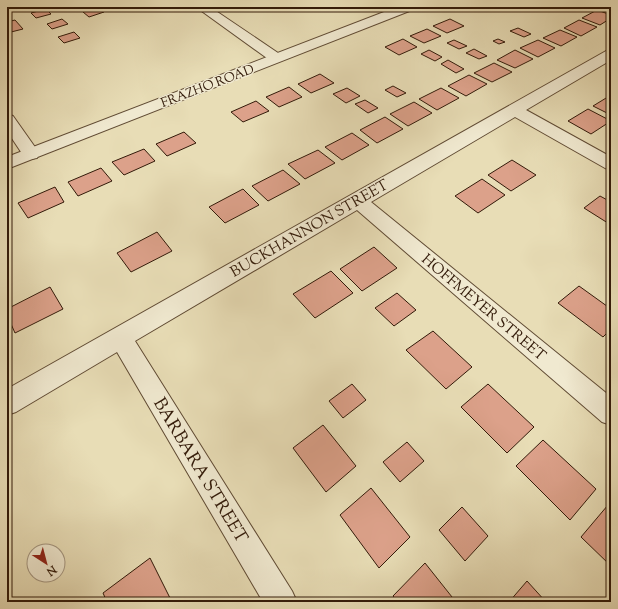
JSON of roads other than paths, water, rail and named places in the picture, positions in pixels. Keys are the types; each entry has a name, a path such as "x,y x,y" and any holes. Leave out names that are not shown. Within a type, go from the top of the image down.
{"street":[{"path":"202,7 276,58"},
{"name":"FRAZHO ROAD","path":"7,163 408,7"},
{"name":"BUCKHANNON STREET","path":"7,403 611,54"},
{"path":"514,110 611,164"},
{"path":"7,119 31,154"},
{"name":"HOFFMEYER STREET","path":"357,200 611,413"},
{"name":"BARBARA STREET","path":"121,338 281,602"}]}
